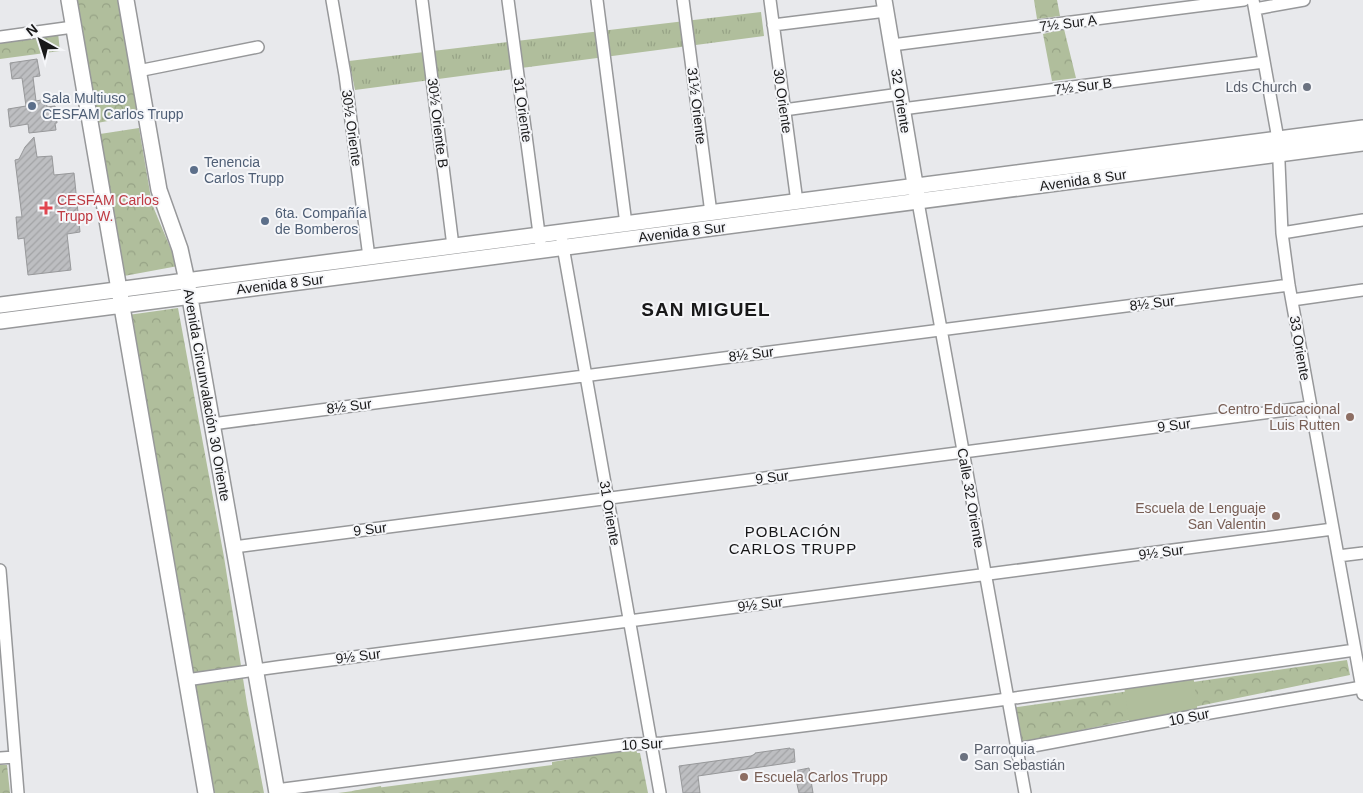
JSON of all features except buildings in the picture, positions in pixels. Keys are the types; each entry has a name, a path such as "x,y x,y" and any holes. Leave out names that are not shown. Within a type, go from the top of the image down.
{"street":[{"path":"68,0 206,793"},
{"name":"Avenida Circunvalación 30 Oriente","path":"126,0 160,190 180,249 188,288 276,792"},
{"name":"30½ Oriente","path":"332,0 369,257"},
{"name":"30½ Oriente B","path":"422,0 453,246"},
{"name":"31 Oriente","path":"508,0 540,243"},
{"path":"597,0 626,224"},
{"name":"31½ Oriente","path":"683,0 711,213"},
{"name":"30 Oriente","path":"770,0 796,202"},
{"name":"7½ Sur A","path":"892,46 1244,0"},
{"path":"1254,5 1304,0"},
{"name":"33 Oriente","path":"1254,5 1279,147 1282,233 1289,285 1338,556 1358,631 1355,650 1362,690"},
{"path":"773,25 885,6"},
{"name":"32 Oriente","path":"885,6 918,202"},
{"path":"0,37 73,27"},
{"path":"138,71 258,48"},
{"name":"7½ Sur B","path":"784,110 901,102 1264,62"},
{"name":"Avenida 8 Sur","path":"0,305 118,289 188,288 562,240 918,202 1279,147 1363,128"},
{"name":"Avenida 8 Sur","path":"562,240 626,224 915,186 1279,147 1363,143"},
{"name":"Calle 32 Oriente","path":"918,202 1024,793"},
{"path":"1282,233 1363,220"},
{"name":"31 Oriente","path":"562,240 660,793"},
{"name":"Avenida 8 Sur","path":"0,321 120,306 188,288 369,257 453,246 540,243"},
{"name":"8½ Sur","path":"212,424 1289,285"},
{"path":"1292,300 1363,290"},
{"name":"9 Sur","path":"234,547 1310,407"},
{"name":"9½ Sur","path":"186,680 1333,529"},
{"path":"1338,556 1363,553"},
{"path":"0,570 18,793"},
{"name":"10 Sur","path":"276,792 630,744 651,744 877,718 1355,650"},
{"name":"10 Sur","path":"1016,749 1198,715 1362,690"},
{"path":"0,758 15,757"}],"green space":[{"path":"75,0 120,0 141,115 97,123"},
{"path":"1034,0 1057,0 1060,16 1037,19"},
{"path":"761,12 764,36 355,90 349,61"},
{"path":"1064,29 1076,78 1052,81 1043,34"},
{"path":"58,33 60,51 0,59 0,40"},
{"path":"139,128 152,204 178,266 124,276 100,134"},
{"path":"178,308 224,557 247,704 264,793 212,793 128,315"},
{"path":"1347,660 1350,675 1018,743 1011,708"},
{"path":"1193,673 1198,715 1130,728 1124,686"},
{"path":"636,748 637,753 640,753 648,793 338,793 552,765 552,762"},
{"path":"0,765 7,765 10,793 0,793"},
{"path":"381,786 382,793 352,793 352,791"}],"place":[{"name":"Lds Church","path":"1307,87"},
{"name":"Sala Multiuso CESFAM Carlos Trupp","path":"32,106"},
{"name":"Tenencia Carlos Trupp","path":"194,170"},
{"name":"CESFAM Carlos Trupp W.","path":"46,208"},
{"name":"6ta. Compañía de Bomberos","path":"265,221"},
{"name":"Centro Educacional Luis Rutten","path":"1350,417"},
{"name":"Escuela de Lenguaje San Valentin","path":"1276,516"},
{"name":"Parroquia San Sebastián","path":"964,757"},
{"name":"Escuela Carlos Trupp","path":"744,777"}],"district":[{"name":"SAN MIGUEL","path":"706,309"},
{"name":"POBLACIÓN CARLOS TRUPP","path":"793,540"}]}
